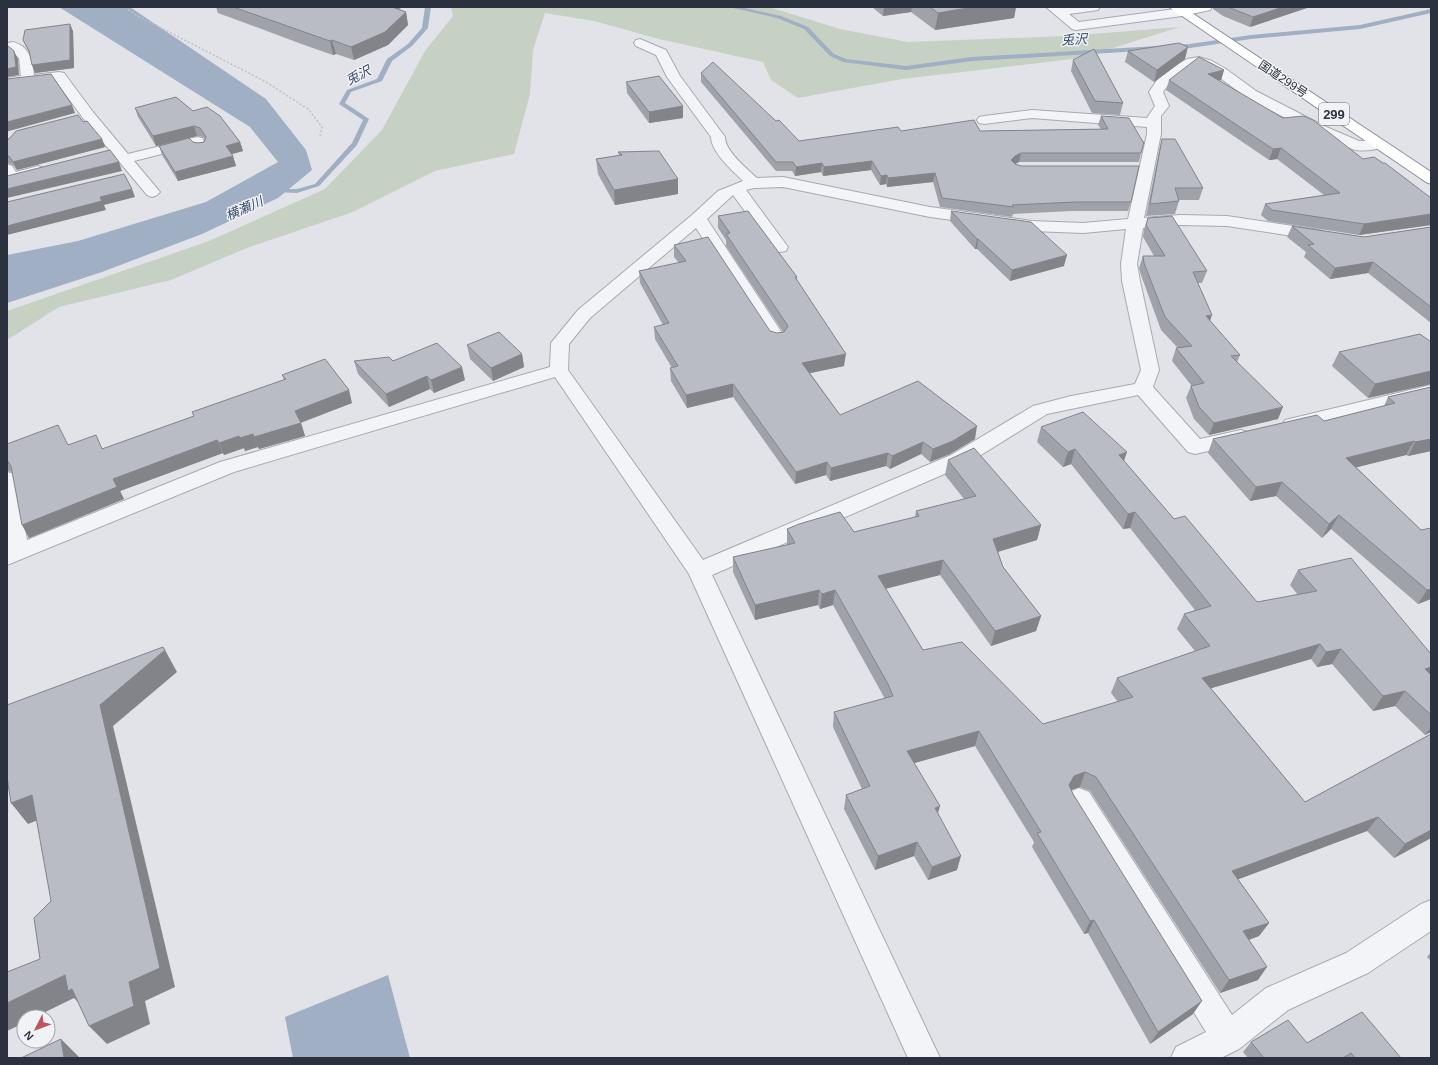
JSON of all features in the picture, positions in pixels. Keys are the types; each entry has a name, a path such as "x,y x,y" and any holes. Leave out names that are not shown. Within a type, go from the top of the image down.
{"main road":[{"path":"1178,9 1206,7"},
{"name":"国道299号","path":"1178,9 1431,179"}],"street":[{"path":"1055,9 1094,7"},
{"path":"1055,9 1076,26 1178,9"},
{"path":"640,43 661,53 674,77 718,137 718,141 729,159 753,183"},
{"path":"13,46 28,60 28,80"},
{"path":"1143,388 1150,370 1129,264 1135,224 1154,134 1154,116 1162,106 1156,92 1162,83 1192,62 1199,61 1221,72 1251,94 1319,129 1357,146 1379,144"},
{"path":"7,82 59,76 88,115 152,192"},
{"path":"984,120 1032,114 1154,123"},
{"path":"74,119 88,115"},
{"path":"102,154 121,154 197,141 201,147"},
{"path":"9,174 49,168"},
{"path":"1130,169 1146,169"},
{"path":"122,177 137,173"},
{"path":"924,1058 699,571 559,370 560,343 576,323 598,301 698,218 724,194 736,188 753,183 783,182 930,212 1032,226 1083,228 1180,220 1227,221 1335,238"},
{"path":"736,188 780,248"},
{"path":"698,218 777,339"},
{"path":"7,480 12,554 227,467 559,370"},
{"path":"1143,388 1195,447 1256,434"},
{"path":"699,571 958,460 1040,410 1071,402 1143,388"},
{"path":"1277,429 1431,391"},
{"path":"1079,800 1228,1038"},
{"path":"1187,1058 1228,1038 1277,999 1357,963 1431,914"}],"path":[{"path":"125,7 136,15 266,82 302,105 308,109 322,127 320,136"}],"green space":[{"path":"451,7 769,7 840,29 908,42 1066,36 1180,27 1081,58 902,79 798,98 771,80 763,62 659,39 594,21 545,13 533,50 530,94 514,154 435,171 353,212 247,248 171,280 59,307 7,340 7,311 209,241 325,189 382,130 425,51 453,16"}],"water":[{"name":"横瀬川","path":"59,7 130,7 266,99 306,150 312,170 278,198 202,234 102,272 7,303 7,255 78,241 206,202 278,162 250,127"},
{"path":"388,975 410,1058 293,1058 285,1017"}],"building":[{"path":"233,7 392,7 406,12 385,32 351,47"},
{"path":"930,7 973,7 938,13"},
{"path":"1228,7 1283,7 1253,17"},
{"path":"70,24 70,60 32,65 29,51 23,40 25,30"},
{"path":"1179,43 1188,47 1157,70 1128,51"},
{"path":"7,45 14,51 16,67 7,69"},
{"path":"1094,49 1123,103 1095,101 1073,60"},
{"path":"1199,57 1224,70 1208,74 1283,118 1303,116 1313,120 1363,159 1374,157 1385,163 1431,198 1431,214 1364,224 1272,210 1265,204 1340,193 1281,148 1273,149 1169,80"},
{"path":"713,62 776,121 779,120 799,141 898,127 901,131 974,120 980,131 1108,129 1101,116 1129,118 1144,142 1141,153 1021,153 1011,160 1015,164 1021,166 1139,166 1131,202 1075,202 1012,205 1014,207 942,198 935,173 888,178 887,175 881,176 872,161 824,167 822,163 796,167 793,162 776,162 701,73"},
{"path":"51,74 72,105 7,122 7,79"},
{"path":"659,76 683,106 649,112 626,82"},
{"path":"176,97 193,111 207,107 220,116 240,142 226,146 233,156 175,172 159,146 189,138 193,142 204,142 206,137 200,128 194,126 153,136 135,108"},
{"path":"78,115 83,122 87,121 102,139 13,162 9,156 7,156 7,139 9,139 16,131"},
{"path":"1162,139 1175,139 1203,188 1175,188 1179,201 1150,204"},
{"path":"110,150 119,162 7,189 7,176"},
{"path":"659,151 678,179 614,190 596,159 622,155 618,152"},
{"path":"124,174 132,189 100,197 102,201 7,226 7,202"},
{"path":"748,211 797,277 795,277 846,354 802,363 840,415 918,381 977,426 953,441 933,449 923,442 892,456 888,453 831,468 827,462 796,472 733,384 686,395 670,368 678,366 654,327 669,323 639,271 686,261 674,245 708,237 770,331 777,333 784,332 788,326 726,234 730,233 718,216"},
{"path":"951,211 1031,222 1067,255 1012,270 977,239"},
{"path":"1172,216 1207,271 1193,272 1212,315 1206,316 1240,355 1231,356 1283,407 1214,423 1199,407 1191,386 1204,383 1176,348 1192,346 1165,317 1144,263 1143,256 1165,256 1146,225 1148,218"},
{"path":"1292,226 1364,237 1431,227 1431,307 1373,262 1335,268 1308,245 1314,244"},
{"path":"499,332 522,354 491,368 467,345"},
{"path":"1420,334 1431,342 1431,371 1375,384 1339,352"},
{"path":"437,343 462,367 431,380 427,376 386,394 354,361 389,357 393,361"},
{"path":"325,359 349,390 295,411 301,423 254,437 253,434 240,438 239,436 219,443 217,440 113,479 117,487 22,525 11,466 7,460 7,444 58,425 68,445 96,435 102,449 194,416 192,412 286,379 282,375"},
{"path":"1431,387 1431,439 1414,441 1346,458 1421,530 1431,528 1431,589 1427,590 1339,515 1329,524 1282,482 1256,487 1213,439 1317,415 1324,421 1395,403 1388,397"},
{"path":"1083,412 1127,452 1119,455 1174,519 1185,516 1257,602 1317,591 1298,570 1351,558 1431,654 1431,667 1425,669 1431,675 1431,715 1405,691 1383,696 1341,649 1326,652 1320,644 1202,678 1305,802 1431,734 1431,830 1405,844 1378,817 1232,871 1269,923 1243,931 1267,967 1229,980 1096,777 1085,772 1074,776 1069,785 1073,794 1202,1001 1158,1032 1094,920 1090,921 1037,833 1041,832 979,731 907,751 940,806 935,808 961,856 932,867 917,842 878,856 846,795 870,786 834,712 893,696 888,684 835,590 822,594 819,590 755,605 733,557 795,543 787,529 840,512 854,532 919,516 916,511 976,496 948,460 974,448 1041,525 993,539 1003,567 1041,616 995,631 943,560 878,576 923,650 962,642 1043,724 1133,697 1117,678 1210,646 1184,614 1211,606 1135,512 1128,514 1075,449 1068,452 1041,427"},
{"path":"163,647 165,650 100,705 160,968 129,982 134,1006 89,1026 72,989 68,991 65,975 7,1003 7,972 40,959 34,918 51,901 32,795 11,803 7,777 7,705"},
{"path":"1362,1012 1401,1058 1355,1058 1351,1053 1343,1058 1264,1058 1251,1042 1288,1020 1307,1043"},
{"path":"61,1039 64,1058 21,1058 40,1049 56,1049 56,1041"}],"waterway":[{"name":"兎沢","path":"277,191 297,191 317,185 355,144 366,119 342,104 349,91 380,80 389,60 410,45 425,28 428,7"},
{"name":"兎沢","path":"732,7 779,17 806,28 832,55 845,61 906,68 972,59 1190,46 1251,37 1360,27 1431,11"}]}
